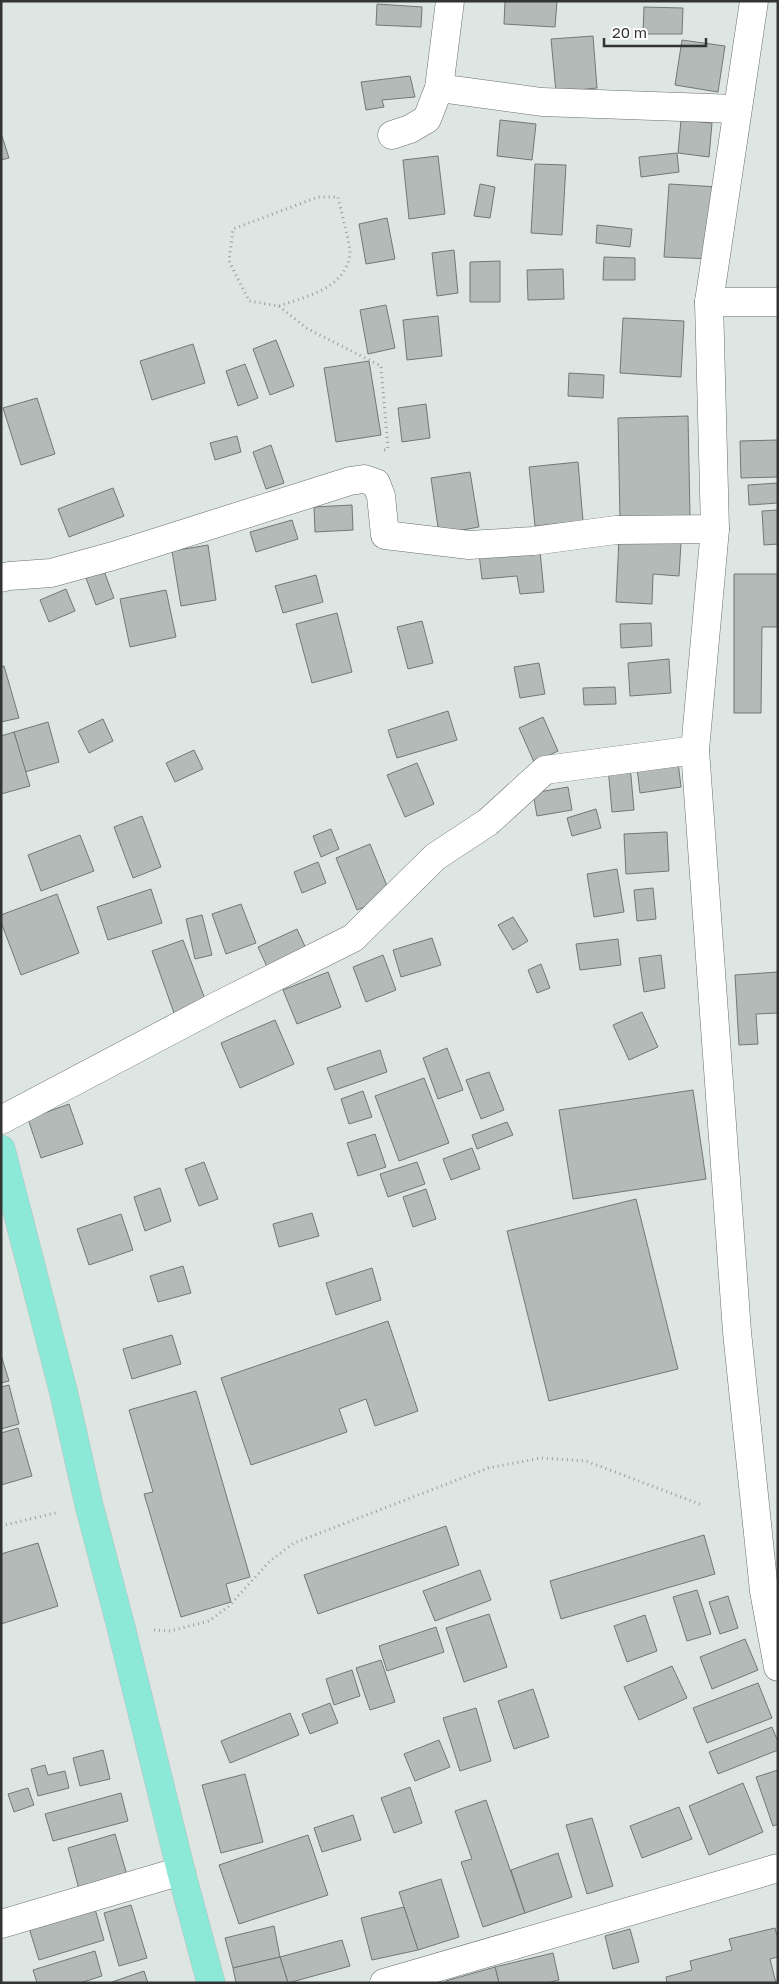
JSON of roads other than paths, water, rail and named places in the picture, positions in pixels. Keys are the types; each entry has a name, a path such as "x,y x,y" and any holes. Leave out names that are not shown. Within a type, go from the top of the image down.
{"main road":[{"path":"1,1149 64,1394 89,1505 181,1871 211,1983"}],"street":[{"path":"392,135 427,119 439,88 450,1"},
{"path":"754,1 708,302 715,529 695,750 737,1332 764,1591 778,1667"},
{"path":"439,88 542,102 738,109"},
{"path":"708,302 778,302"},
{"path":"1,578 52,573 114,556 350,481 364,479 376,483 381,496 385,535 469,545 533,541 616,530 715,529"},
{"path":"1,1120 217,1006 353,938 435,857 488,822 545,770 695,750"},
{"path":"384,1983 778,1868"},
{"path":"1,1924 181,1871"}]}
